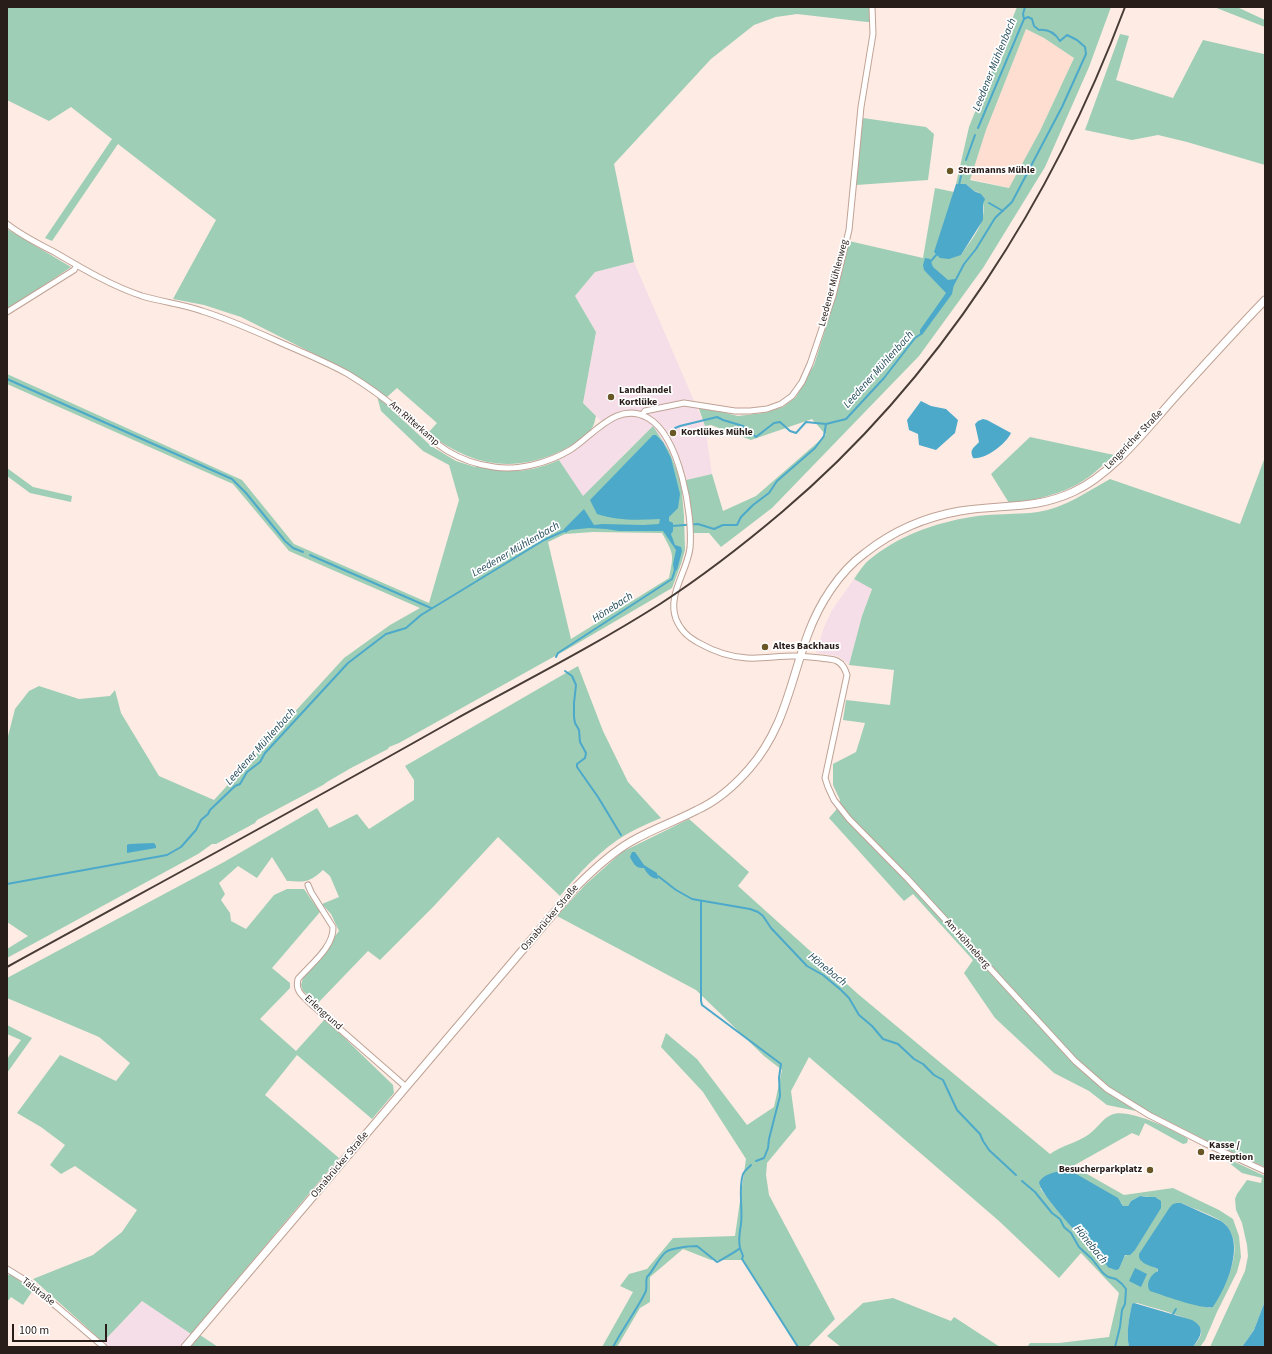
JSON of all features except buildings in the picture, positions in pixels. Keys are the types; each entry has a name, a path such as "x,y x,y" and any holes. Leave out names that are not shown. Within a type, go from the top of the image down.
{"main road":[{"name":"Lengericher Straße","path":"918,522 942,514 962,511 1025,506 1052,500 1076,491 1099,476 1124,454 1220,347 1265,300"},
{"name":"Osnabrücker Straße","path":"185,1347 577,886 609,856 633,840 699,810 737,782 751,768 765,749 783,712 808,634 832,587 863,554 893,534 918,522"}],"street":[{"name":"Leedener Mühlenweg","path":"642,415 646,411 684,404 735,411 767,409 781,404 792,396 802,382 810,364 833,296 849,230 861,107 873,34 872,7"},
{"name":"Am Ritterkamp","path":"7,224 16,231 77,265 129,291 142,296 201,310 238,324 345,373 378,393 441,448 466,461 495,468 513,468 544,461 567,452 581,443 610,419 622,414 632,413 642,415"},
{"path":"7,312 74,270 77,265"},
{"path":"642,415 655,423 663,433 681,470 688,515 690,549 673,603 674,614 678,624 685,634 700,644 723,654 749,658 801,656"},
{"name":"Am Höhneberg","path":"801,656 836,660 845,669 847,675 825,778 834,800 849,819 907,878 1075,1061 1108,1089 1149,1115 1204,1143 1265,1170"},
{"name":"Erlengrund","path":"308,885 333,927 334,934 326,949 298,979 296,985 299,991 310,1003 406,1087"},
{"name":"Talstraße","path":"7,1269 28,1282 104,1347"}],"shaded area":[{"path":"1026,29 1044,38 1074,58 1040,131 1010,188 970,179 986,130"},
{"path":"634,262 705,426 712,474 681,481 669,451 653,426 583,497 559,460 605,425 583,403 596,332 575,296 595,272"},
{"path":"854,579 872,588 862,616 849,665 838,656 816,653 824,627 832,610"},
{"path":"142,1301 191,1334 179,1347 109,1347 103,1342"}],"green space":[{"path":"7,7 871,7 872,22 797,14 776,17 754,25 711,59 614,164 634,262 595,272 575,296 596,332 583,403 596,416 594,424 583,438 563,450 545,458 510,464 493,463 477,459 460,453 444,444 428,433 437,423 397,388 387,397 348,371 241,317 204,305 173,299 216,220 118,144 52,241 45,238 112,139 71,107 49,121 7,100"},
{"path":"1017,7 1111,7 1089,67 1045,167 983,268 919,356 772,508 721,547 709,533 693,533 692,514 686,480 712,474 723,511 756,496 826,435 812,419 751,440 711,425 705,426 698,406 738,416 763,413 783,407 796,397 814,365 838,289 849,241 923,258 935,188 954,192 952,199 961,255 977,231 983,217 984,210 983,203 978,192 974,191 966,184 956,184 969,127","holes":["1026,29 1044,38 1074,58 1040,131 1009,188 970,180 986,130"]},
{"path":"1214,7 1237,7 1265,20 1265,27"},
{"path":"1120,34 1129,36 1116,80 1173,98 1203,40 1264,54 1265,52 1265,165 1158,135 1132,140 1085,130"},
{"path":"863,118 926,127 934,134 928,180 856,185"},
{"path":"7,229 71,267 7,310"},
{"path":"7,374 242,480 294,544 429,603 459,500 449,465 423,451 381,411 377,396 431,446 456,461 487,469 518,471 538,468 559,460 583,496 653,426 669,451 681,481 685,550 672,588 573,646 399,743 389,747 388,749 351,768 323,785 257,820 255,823 216,844 212,844 198,854 7,958 7,949 28,936 7,922 7,740 15,709 29,691 39,686 79,699 110,696 115,690 121,713 159,776 214,800 344,658 390,625 420,608 289,551 233,484 7,384","holes":["593,532 662,533 672,555 669,578 571,639 548,542 565,534"]},
{"path":"1030,437 1114,455 1089,477 1072,487 1041,498 1009,503 991,474"},
{"path":"1265,457 1265,1167 1205,1140 1156,1115 1107,1105 1089,1091 1054,1073 995,1018 964,973 973,960 913,894 904,901 829,818 836,810 840,800 833,785 833,764 856,752 865,723 843,720 846,700 890,705 894,670 849,665 862,616 872,589 854,579 869,560 904,537 930,527 979,516 1030,513 1048,510 1075,499 1110,479 1240,524"},
{"path":"7,468 33,487 72,496 71,502 30,493 7,476"},
{"path":"578,666 603,731 628,782 661,818 617,840 599,854 560,896 498,837 433,907 380,960 368,951 318,1003 303,991 301,985 303,978 339,931 331,914 322,904 339,897 330,876 323,870 306,881 287,881 272,857 257,878 238,866 219,883 225,894 221,900 230,913 231,921 246,929 274,895 287,889 304,889 320,912 272,968 290,983 290,988 260,1019 296,1051 325,1019 393,1085 394,1093 372,1119 297,1055 265,1095 339,1158 191,1334 142,1301 103,1342 33,1279 93,1255 122,1232 137,1210 75,1166 61,1174 50,1165 65,1145 41,1127 17,1113 60,1055 116,1081 130,1063 99,1037 7,998 7,978 224,862 317,808 329,828 357,814 369,829 414,800 414,780 405,766"},
{"path":"689,819 749,872 738,886 858,994 1050,1154 1083,1138 1091,1133 1108,1117 1118,1113 1128,1114 1150,1121 1172,1130 1188,1139 1187,1143 1183,1144 1145,1123 1139,1136 1132,1133 1073,1166 1124,1195 1173,1188 1219,1210 1233,1219 1239,1236 1241,1257 1237,1272 1205,1340 1200,1347 1193,1347 1200,1338 1201,1333 1200,1328 1196,1324 1190,1320 1137,1303 1132,1304 1130,1315 1128,1331 1129,1347 1027,1347 1030,1343 1059,1343 1109,1337 1119,1293 1081,1253 1059,1278 999,1221 809,1057 791,1091 796,1128 767,1163 766,1175 769,1195 835,1319 808,1347 797,1347 743,1260 711,1260 683,1249 650,1277 650,1302 640,1308 617,1347 602,1347 633,1292 620,1286 629,1274 647,1269 673,1238 735,1236 746,1159 703,1092 661,1047 666,1033 697,1059 747,1125 774,1107 782,1070 764,1056 696,990 557,916 585,885 622,852","holes":["1040,1188 1121,1202 1123,1206 1128,1206 1131,1201 1140,1196 1149,1197 1127,1254 1124,1257 1119,1269 1109,1268 1056,1209","1181,1203 1222,1222 1232,1234 1234,1256 1231,1267 1227,1278 1210,1308 1176,1299 1157,1272 1158,1269 1141,1261"]},
{"path":"7,1025 32,1038 7,1073 7,1059 21,1040 7,1034"},
{"path":"1224,1157 1265,1176 1265,1301 1254,1330 1242,1347 1210,1347 1245,1271 1248,1256 1242,1223 1236,1210 1235,1199 1247,1180 1261,1183 1262,1178 1242,1173 1224,1159"},
{"path":"10,1274 33,1290 23,1305 11,1297 7,1302 7,1276"},
{"path":"893,1298 951,1321 954,1317 1000,1347 841,1347 827,1336 863,1303"},
{"path":"200,1335 218,1347 189,1347"}],"water":[{"path":"956,184 966,184 974,191 981,194 985,199 983,204 983,220 961,255 949,259 940,258 934,252"},
{"path":"925,258 930,259 933,267 948,280 955,279 952,294 922,335 920,330 946,293 924,270 923,265"},
{"path":"921,401 931,406 946,409 958,420 955,433 936,450 919,445 918,434 909,430 907,420"},
{"path":"983,419 1011,433 1005,442 989,454 978,458 973,458 972,451 979,442 975,424"},
{"path":"653,435 656,435 663,442 671,458 680,494 678,508 669,517 669,521 673,523 673,531 671,534 675,545 681,547 682,551 677,570 674,571 673,564 676,550 663,531 619,531 589,528 570,530 565,533 564,529 584,509 594,525 659,524 660,519 620,519 597,514 590,500"},
{"path":"154,843 156,848 127,853 127,845 129,844"},
{"path":"632,852 635,852 644,865 657,873 658,879 653,878 644,868 639,868 635,865 630,857"},
{"path":"1066,1170 1071,1171 1118,1198 1123,1206 1128,1206 1131,1201 1140,1196 1155,1197 1161,1201 1161,1208 1135,1250 1130,1255 1125,1255 1119,1269 1116,1270 1109,1268 1070,1225 1042,1190 1039,1182 1041,1179 1051,1173"},
{"path":"1177,1203 1181,1203 1221,1221 1229,1229 1233,1239 1234,1251 1229,1276 1213,1307 1182,1302 1150,1291 1148,1282 1153,1274 1158,1271 1158,1269 1142,1262 1139,1254 1170,1207"},
{"path":"1135,1268 1147,1274 1141,1287 1129,1281"},
{"path":"1265,1301 1265,1347 1242,1347 1254,1330"},
{"path":"1134,1303 1192,1320 1201,1329 1200,1336 1193,1347 1129,1347 1128,1326 1132,1304"}],"waterway":[{"name":"Leedener Mühlenbach","path":"978,128 1024,19 1023,14 1025,7"},
{"path":"952,287 964,264 976,249 995,218 1012,202 1062,107 1086,54 1085,47 1077,40 1067,35 1060,41 1051,32 1039,30 1034,26 1032,19 1028,17 1024,19"},
{"name":"Leedener Mühlenbach","path":"966,160 975,135"},
{"name":"Leedener Mühlenbach","path":"959,185 961,176"},
{"path":"989,203 1003,211"},
{"name":"Leedener Mühlenbach","path":"930,262 938,253"},
{"name":"Leedener Mühlenbach","path":"672,526 698,524 714,529 723,525 737,525 741,517 753,505 769,493 777,481 815,448 824,436 826,424 846,419 884,378 915,338 921,334"},
{"path":"7,379 232,479 246,493 285,541 293,548 303,552"},
{"path":"675,428 717,417 743,426 756,437 774,423 780,422 790,431 796,433 806,422 826,424"},
{"name":"Leedener Mühlenbach","path":"7,884 167,855 181,847 196,830 201,820 210,810 235,786 240,784 247,772 260,762 265,753 348,663 386,634 406,628 421,615 544,540 566,530"},
{"path":"310,555 431,608"},
{"name":"Hönebach","path":"556,657 558,653 672,579 675,570"},
{"name":"Hönebach","path":"565,671 572,676 576,685 574,717 575,723 579,730 580,742 586,753 585,758 577,764 577,767 598,797 621,835"},
{"name":"Hönebach","path":"658,876 676,890 692,899 750,909 763,916 771,928 807,966 823,975 849,998 859,1015 872,1026 883,1039 898,1044 914,1059 923,1064 934,1075 943,1080 957,1110 980,1134 989,1150 1016,1175"},
{"path":"701,901 702,1005 781,1064 779,1078 780,1096 768,1148 764,1158 756,1161"},
{"path":"613,1347 645,1293 647,1277 666,1252 676,1248 697,1246 717,1262 740,1248 739,1239 742,1180 743,1174 751,1165"},
{"name":"Hönebach","path":"1022,1181 1035,1192 1052,1213 1060,1219 1064,1227 1071,1233 1079,1247 1092,1259 1103,1273 1108,1277 1116,1279 1126,1289 1125,1304 1122,1310 1115,1347"},
{"path":"740,1248 743,1256 742,1259 798,1347"},
{"path":"1173,1314 1176,1309"}],"railway":[{"path":"7,967 610,634 660,604 692,582 738,548 782,512 839,460 892,404 941,344 985,282 1026,216 1063,148 1096,78 1125,7"}],"place":[{"name":"Stramanns Mühle","path":"950,171"},
{"name":"Landhandel Kortlüke","path":"611,397"},
{"name":"Kortlükes Mühle","path":"673,433"},
{"name":"Altes Backhaus","path":"765,647"},
{"name":"Kasse / Rezeption","path":"1201,1152"},
{"name":"Besucherparkplatz","path":"1150,1170"}]}
